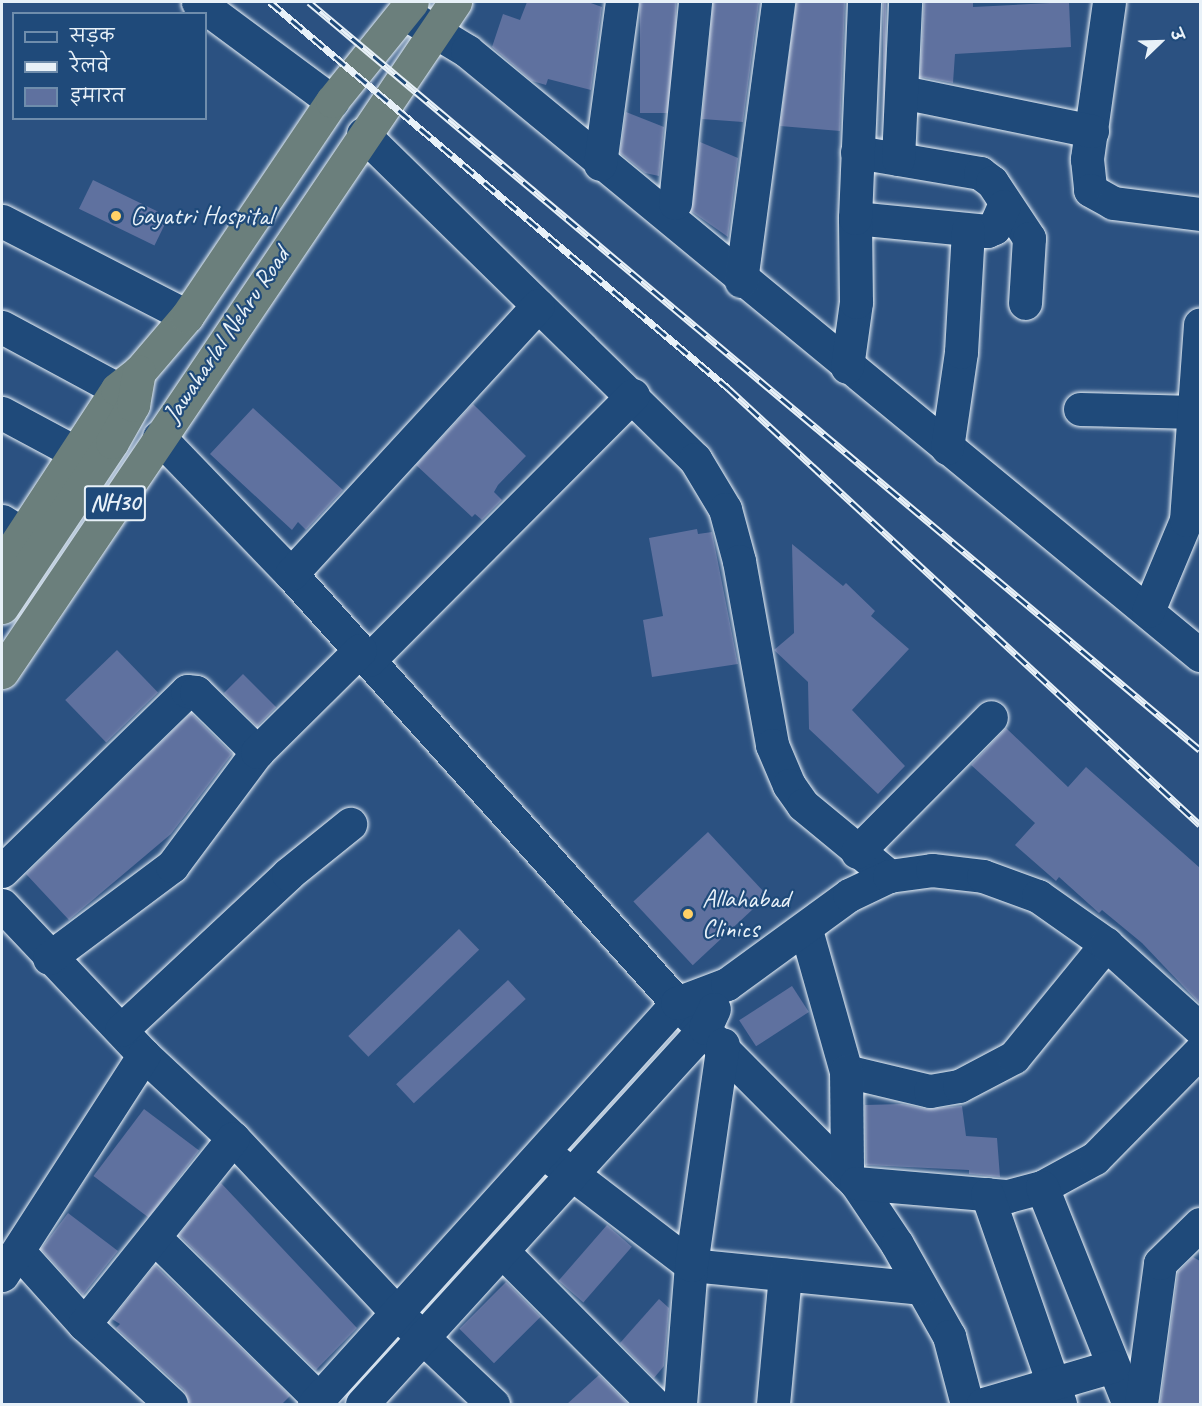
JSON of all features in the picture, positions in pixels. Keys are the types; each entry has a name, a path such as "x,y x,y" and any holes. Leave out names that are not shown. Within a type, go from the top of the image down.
{"highway":[{"name":"Jawaharlal Nehru Road","path":"2,672 363,134 455,2"},
{"name":"Jawaharlal Nehru Road","path":"2,565 12,527 128,381 187,316 332,101 408,8"},
{"path":"2,607 112,442 133,405 128,381"}],"street":[{"path":"198,2 332,101"},
{"path":"600,164 622,2"},
{"path":"675,203 695,2"},
{"path":"741,280 778,2"},
{"path":"847,368 856,303 855,218 864,2"},
{"path":"898,159 905,2"},
{"path":"1109,2 1086,181 1100,199 1200,214"},
{"path":"408,8 433,31 467,51 847,368 1200,655"},
{"path":"902,92 1092,131"},
{"path":"363,134 633,395 695,459 725,509 740,561 772,745 789,785 803,805 857,852 889,876"},
{"path":"857,152 980,173 992,182 1005,206 1029,238 1025,303"},
{"path":"855,218 968,230 994,228 1005,206"},
{"path":"2,221 187,316"},
{"path":"947,448 961,352 968,230"},
{"path":"291,574 538,305"},
{"path":"1148,611 1193,520 1194,412 1200,325"},
{"path":"2,327 128,381"},
{"path":"50,958 172,866 257,752 365,655 633,395"},
{"path":"1080,409 1194,412"},
{"path":"2,412 73,451"},
{"path":"159,437 291,574 677,1003 714,1036 851,1178 949,1336 967,1404"},
{"path":"2,871 187,691 196,692 257,752"},
{"path":"857,852 991,717"},
{"path":"121,1030 288,874 350,824"},
{"path":"154,1237 316,1402 398,1314 474,1224 544,1151 677,1003 727,984 806,930 849,895 889,876 932,870 982,876 1038,896 1106,944 1200,1029"},
{"path":"2,905 144,1055 233,1138 398,1314 494,1404"},
{"path":"806,930 846,1071 851,1178"},
{"path":"846,1071 930,1091 959,1086 991,1072 1014,1058 1040,1030 1106,944"},
{"path":"680,1404 691,1265 714,1036 727,984"},
{"path":"362,1404 572,1175 714,1036"},
{"path":"851,1178 1008,1196 1042,1187 1095,1158 1200,1051"},
{"path":"144,1055 11,1264 84,1324 171,1404"},
{"path":"84,1324 233,1138"},
{"path":"544,1151 572,1175 691,1265 921,1288"},
{"path":"1042,1187 1129,1404"},
{"path":"987,1194 1056,1394"},
{"path":"1141,1404 1160,1263 1200,1224"},
{"path":"502,1251 654,1404"},
{"path":"773,1404 785,1275"},
{"path":"983,1404 1056,1394 1113,1366"}],"building":[{"path":"527,2 588,2 602,7 591,90 548,79 546,85 532,81 492,47 503,14 520,20"},
{"path":"640,2 676,2 676,113 640,113"},
{"path":"713,2 759,2 743,122 702,119"},
{"path":"796,2 845,2 840,131 780,126"},
{"path":"883,2 886,2 886,136 883,136"},
{"path":"924,2 973,2 973,7 1069,2 1071,47 955,54 953,83 920,77"},
{"path":"626,112 664,127 659,176 645,173 620,153"},
{"path":"700,142 738,158 728,237 691,211"},
{"path":"93,180 168,217 154,246 79,209"},
{"path":"473,404 526,456 498,485 494,492 502,500 482,520 475,514 472,517 416,465"},
{"path":"253,408 343,490 306,530 298,522 292,530 210,454"},
{"path":"697,529 698,534 712,532 738,664 652,677 643,620 663,616 649,538"},
{"path":"792,544 843,586 846,583 875,611 871,616 909,649 852,710 905,766 878,794 809,729 808,682 774,650 794,633"},
{"path":"117,650 158,692 106,742 65,700"},
{"path":"243,674 276,707 257,726 224,693"},
{"path":"191,713 232,754 171,834 69,920 26,874"},
{"path":"1006,728 1068,787 1086,767 1200,868 1200,1004 1142,943 1102,910 1099,913 1059,877 1056,881 1015,845 1035,823 971,765"},
{"path":"708,832 767,896 693,965 633,902"},
{"path":"459,929 479,950 368,1057 348,1036"},
{"path":"508,980 526,999 414,1103 396,1084"},
{"path":"792,986 809,1012 756,1046 739,1020"},
{"path":"902,1104 926,1109 962,1106 966,1136 997,1138 1000,1177 969,1174 969,1170 866,1165 865,1105"},
{"path":"144,1109 199,1151 149,1218 93,1176"},
{"path":"221,1183 357,1328 316,1370 179,1235"},
{"path":"68,1213 118,1251 83,1295 41,1249"},
{"path":"607,1225 632,1247 583,1302 558,1281"},
{"path":"1193,1257 1200,1261 1200,1404 1160,1404 1178,1272"},
{"path":"155,1265 290,1396 282,1404 189,1404 184,1390 116,1328 120,1324 112,1319"},
{"path":"506,1282 541,1317 494,1363 459,1329"},
{"path":"659,1299 669,1308 664,1366 654,1378 620,1343"},
{"path":"599,1375 627,1403 567,1404"}],"railway":[{"path":"270,2 728,388 1200,825"},
{"path":"309,2 1200,750"}],"place":[{"name":"Gayatri Hospital","path":"116,216"},
{"name":"Allahabad Clinics","path":"688,914"}]}
